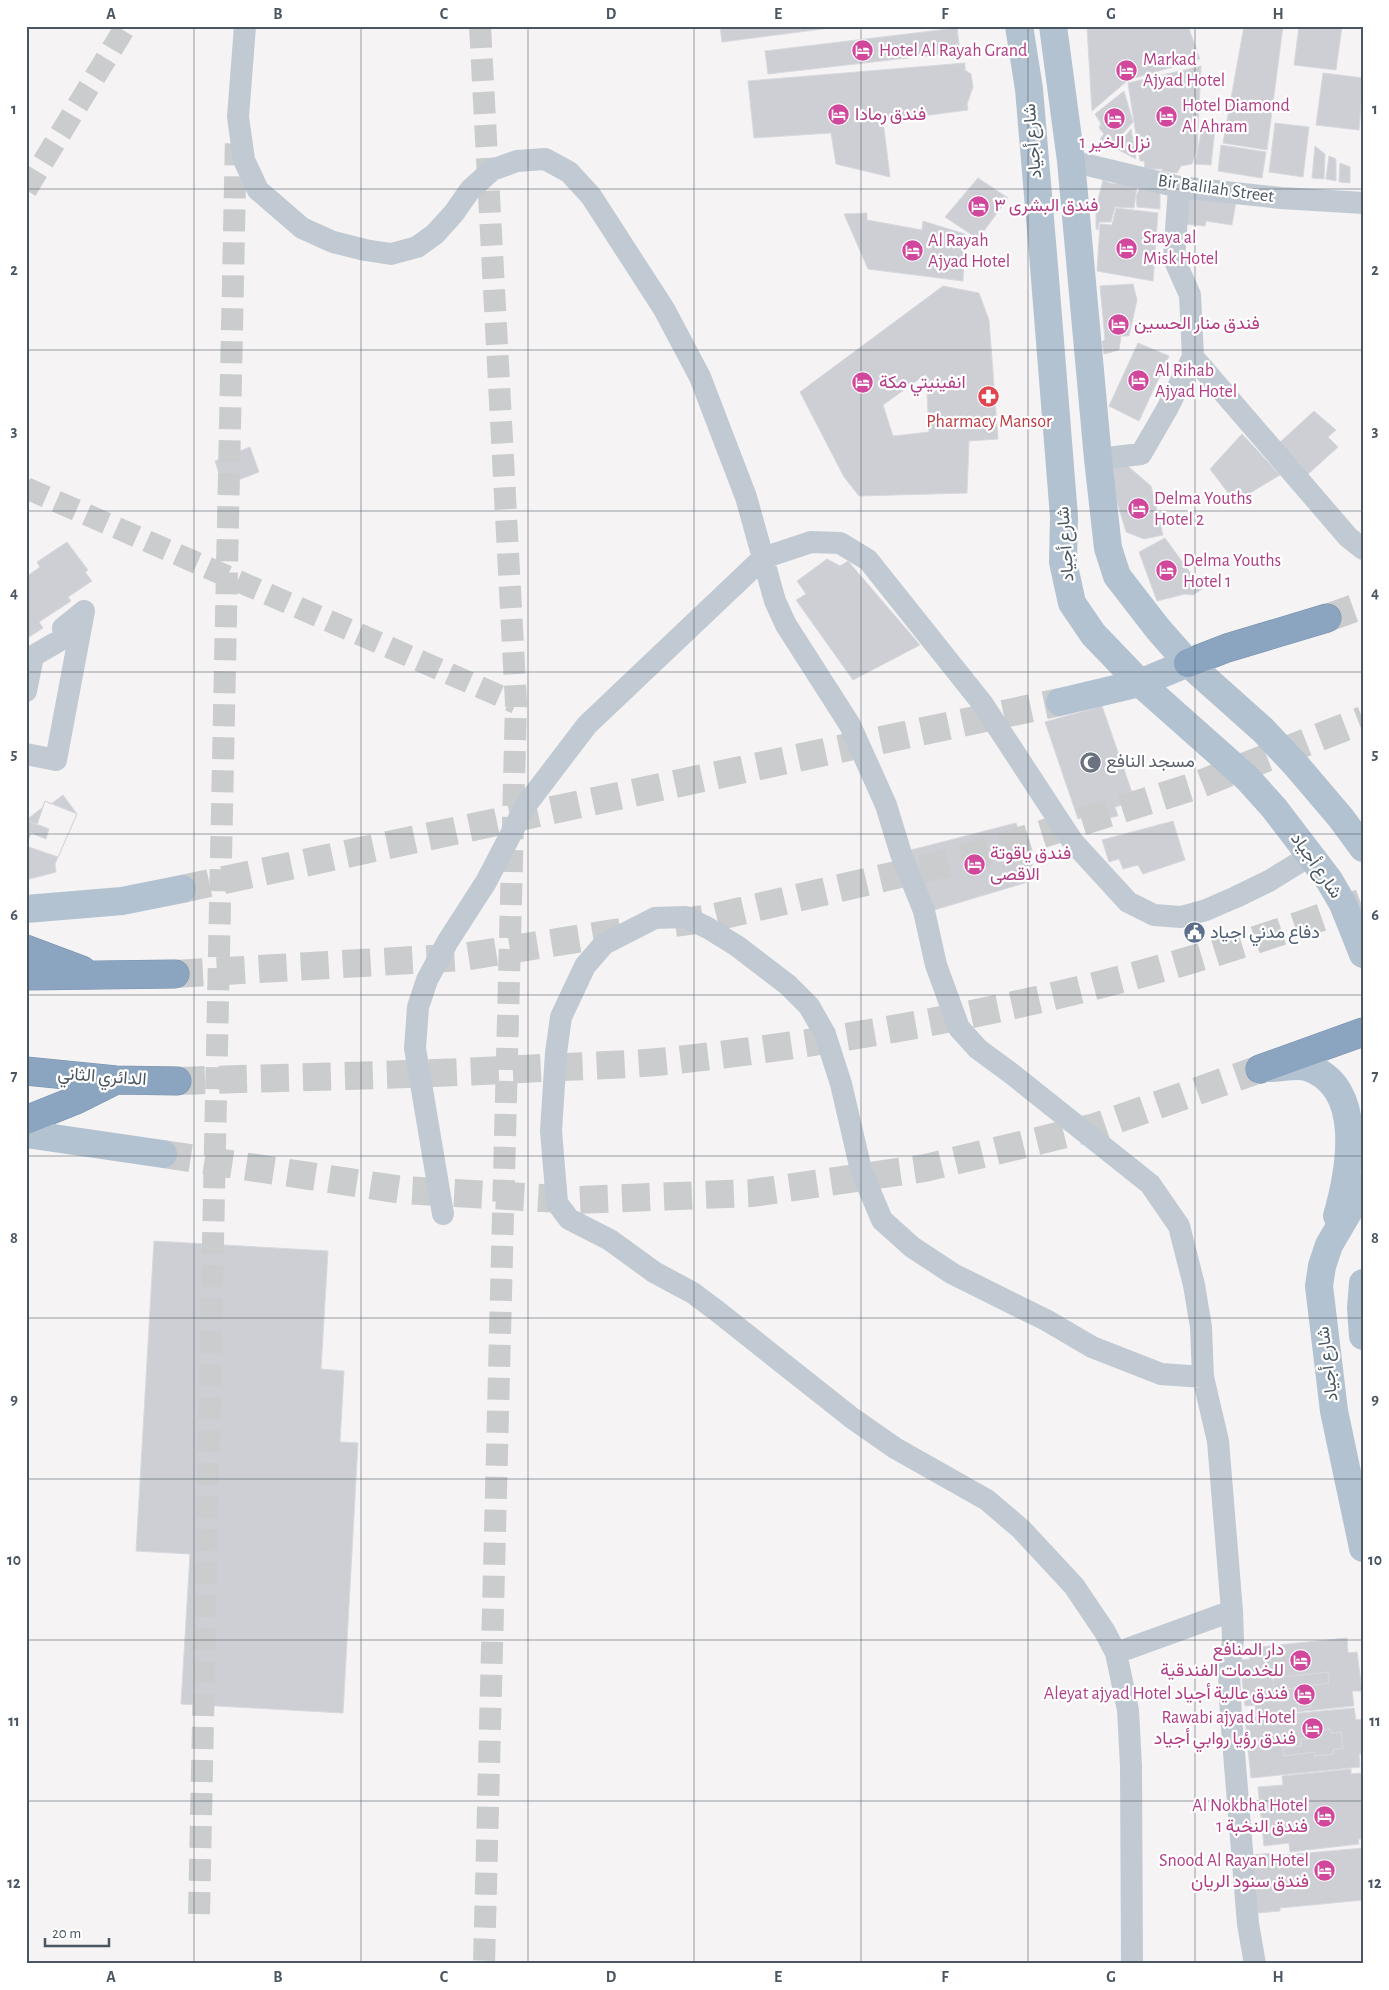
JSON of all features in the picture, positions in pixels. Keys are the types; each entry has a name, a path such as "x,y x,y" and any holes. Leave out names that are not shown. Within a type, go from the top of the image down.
{"highway":[{"path":"1188,663 1226,648 1326,618"},
{"path":"26,949 95,975"},
{"path":"26,976 176,974"},
{"path":"1260,1069 1363,1032"},
{"name":"الدائري الثاني","path":"26,1071 116,1080 177,1081"},
{"path":"26,1120 76,1100 116,1080"}],"main road":[{"name":"شارع أجياد","path":"1019,26 1029,89 1044,266 1064,518 1064,562 1072,603 1093,634 1140,683 1247,778 1311,855 1343,904 1363,954"},
{"name":"شارع أجياد","path":"1053,26 1070,161 1108,548 1117,576 1158,629 1188,663 1263,730 1295,764 1341,818 1363,848"},
{"path":"1060,702 1140,683 1188,663"},
{"path":"26,908 122,901 182,890"},
{"path":"1260,1069 1306,1066 1326,1076 1339,1090 1349,1116 1348,1150 1344,1193 1329,1245"},
{"path":"26,1134 163,1154"},
{"name":"شارع أجياد","path":"1363,1187 1329,1245 1322,1266 1319,1286 1334,1411 1363,1548"},
{"path":"1363,1284 1360,1308 1363,1336"}],"street":[{"path":"245,26 238,117 244,160 258,190 302,228 333,242 365,250 391,254 417,247 435,234 454,213 470,190 492,170 517,161 545,159 569,172 591,196 664,309 700,377 746,497 775,601 786,625 850,725 886,805 901,854 924,911 936,965 959,1028 978,1049 1150,1184 1179,1226 1194,1285 1201,1327 1203,1377 1218,1441 1232,1611 1233,1640 1228,1675 1248,1924 1256,1964"},
{"name":"Bir Balilah Street","path":"1070,161 1179,186 1281,198 1363,203"},
{"path":"1098,458 1141,454 1167,409 1193,357 1190,295 1174,259 1179,186"},
{"path":"1193,357 1348,537 1363,549"},
{"path":"443,1214 415,1048 418,1007 427,980 448,941 486,882 526,804 587,725 764,558 810,542 840,543 868,560 982,704 1073,842 1128,902 1154,915 1181,917 1206,910 1236,897 1268,881 1311,855"},
{"path":"26,691 33,656 64,638 63,628 84,611 56,760 26,754"},
{"path":"1132,1964 1131,1766 1128,1710 1116,1654 1100,1624 1074,1586 1022,1529 987,1500 895,1448 852,1418 693,1293 654,1272 610,1240 569,1219 557,1204 551,1131 556,1052 561,1016 585,966 604,944 655,918 686,917 737,946 788,985 809,1006 825,1034 841,1084 861,1170 882,1220 912,1247 953,1274 1046,1320 1092,1346 1161,1374 1203,1377"},
{"path":"1116,1654 1232,1611"}],"building":[{"path":"720,26 846,26 722,42"},
{"name":"Markad Ajyad Hotel","path":"1188,26 1200,59 1128,80 1092,111 1087,27"},
{"path":"1244,26 1283,26 1267,150 1223,143"},
{"path":"1299,26 1342,26 1336,70 1294,65"},
{"name":"Hotel Al Rayah Grand","path":"957,28 960,52 768,74 765,51"},
{"name":"فندق رمادا","path":"965,63 965,70 971,74 973,87 967,104 968,110 883,121 890,177 836,164 831,133 754,138 748,81"},
{"name":"Hotel Diamond Al Ahram","path":"1201,66 1197,150 1192,164 1181,166 1177,173 1162,171 1162,169 1145,169 1144,161 1140,161 1128,83"},
{"path":"1323,73 1363,78 1359,130 1316,125"},
{"name":"نزل الخير 1","path":"1124,91 1133,122 1111,147 1100,139 1104,134 1099,128 1101,124 1095,114"},
{"path":"1275,123 1309,127 1303,177 1269,172"},
{"path":"1202,127 1215,128 1211,165 1195,164"},
{"path":"1131,129 1136,159 1115,148"},
{"path":"1221,145 1266,152 1262,178 1218,171"},
{"path":"1315,146 1325,154 1324,179 1312,178"},
{"path":"1329,156 1336,159 1336,181 1326,179"},
{"path":"1340,163 1350,167 1350,183 1339,182"},
{"name":"فندق البشرى ٣","path":"978,178 1008,198 978,239 945,217"},
{"path":"1103,180 1110,183 1137,185 1134,208 1115,207 1111,222 1099,222 1098,230 1096,229 1096,208"},
{"path":"1140,188 1157,188 1160,194 1160,209 1137,207 1136,196"},
{"path":"1186,193 1236,202 1232,225 1206,221 1205,226 1183,224"},
{"name":"Sraya al Misk Hotel","path":"1116,208 1158,213 1153,281 1097,271 1100,224 1112,225"},
{"name":"Al Rayah Ajyad Hotel","path":"867,213 867,220 922,230 923,221 965,234 963,281 868,269 844,214"},
{"name":"فندق منار الحسين","path":"1133,284 1137,300 1129,336 1121,336 1119,350 1104,354 1102,342 1105,339 1100,286"},
{"name":"انفينيتي مكة","path":"943,286 979,293 989,320 998,439 969,441 967,493 859,496 844,477 800,392","holes":["926,374 929,432 893,436 883,405"]},
{"name":"Al Rihab Ajyad Hotel","path":"1138,343 1169,356 1139,421 1109,406"},
{"path":"1314,411 1336,430 1328,437 1338,447 1306,476 1278,444"},
{"path":"1242,434 1280,475 1235,502 1210,469"},
{"path":"250,447 259,472 223,486 215,461"},
{"name":"Delma Youths Hotel 2","path":"1116,456 1151,486 1163,535 1144,539 1126,532 1109,475"},
{"name":"Delma Youths Hotel 1","path":"1165,538 1202,589 1193,595 1185,594 1157,601 1139,552"},
{"path":"67,542 88,570 85,572 92,581 68,597 71,601 39,622 43,628 26,639 26,577 40,567 37,562"},
{"path":"827,559 840,566 848,561 920,645 853,680 796,600 806,594 797,581"},
{"name":"مسجد النافع","path":"1102,706 1135,801 1115,807 1118,816 1104,819 1102,811 1078,819 1045,722"},
{"path":"63,795 77,814 55,864 56,872 26,880 26,820 42,808 45,801 51,804"},
{"path":"45,801 77,814 58,857 26,846 31,833 26,831 26,820 37,825"},
{"path":"26,820 49,829 46,839 26,831"},
{"path":"1173,821 1185,860 1143,874 1138,865 1123,869 1119,859 1109,862 1102,840"},
{"name":"فندق ياقوتة الاقصى","path":"1016,823 1038,879 931,911 911,850"},
{"path":"154,1241 328,1251 321,1369 344,1371 340,1442 358,1443 343,1713 181,1704 190,1554 136,1551"},
{"path":"1347,1638 1348,1653 1357,1652 1362,1691 1352,1691 1354,1706 1256,1716 1255,1705 1245,1706 1240,1660 1250,1659 1249,1648","holes":["1328,1672 1329,1683 1309,1686 1311,1707 1299,1709 1296,1688 1274,1690 1273,1678"]},
{"path":"1328,1672 1329,1683 1309,1686 1311,1707 1299,1709 1296,1688 1274,1690 1273,1678"},
{"path":"1354,1708 1356,1720 1363,1719 1363,1754 1359,1754 1360,1767 1251,1778 1245,1718","holes":["1330,1729 1331,1733 1341,1732 1343,1748 1333,1750 1333,1754 1315,1756 1314,1752 1284,1756 1283,1748 1301,1746 1301,1739 1314,1738 1313,1731"]},
{"path":"1330,1729 1331,1733 1341,1732 1343,1748 1333,1750 1333,1754 1315,1756 1314,1752 1284,1756 1283,1748 1301,1746 1301,1739 1314,1738 1313,1731"},
{"path":"1351,1769 1351,1774 1363,1773 1363,1839 1358,1839 1359,1844 1290,1852 1289,1843 1264,1846 1258,1787 1283,1785 1282,1776"},
{"path":"1363,1848 1363,1900 1280,1908 1280,1911 1258,1913 1252,1855 1274,1853 1275,1856"}],"tunnel":[{"path":"26,190 126,26"},
{"path":"480,26 516,703 484,1964"},
{"path":"199,1914 236,137"},
{"path":"26,488 516,703"},
{"path":"1327,618 1363,605"},
{"path":"182,889 1060,702"},
{"path":"675,923 711,918 956,861 1195,786 1363,720"},
{"path":"177,1081 636,1064 845,1037 933,1022 1107,983 1194,959 1279,932 1363,902"},
{"path":"175,974 463,957 633,930"},
{"path":"163,1154 402,1190 577,1200 752,1193 925,1168 1095,1127 1260,1069"}],"place":[{"name":"Hotel Al Rayah Grand","path":"863,51"},
{"name":"Markad Ajyad Hotel","path":"1127,70"},
{"name":"فندق رمادا","path":"839,115"},
{"name":"Hotel Diamond Al Ahram","path":"1166,116"},
{"name":"نزل الخير 1","path":"1115,118"},
{"name":"فندق البشرى ٣","path":"978,206"},
{"name":"Sraya al Misk Hotel","path":"1127,248"},
{"name":"Al Rayah Ajyad Hotel","path":"912,251"},
{"name":"فندق منار الحسين","path":"1118,324"},
{"name":"Al Rihab Ajyad Hotel","path":"1139,381"},
{"name":"انفينيتي مكة","path":"863,383"},
{"name":"Pharmacy Mansor","path":"989,397"},
{"name":"Delma Youths Hotel 2","path":"1138,509"},
{"name":"Delma Youths Hotel 1","path":"1167,571"},
{"name":"مسجد النافع","path":"1090,762"},
{"name":"فندق ياقوتة الاقصى","path":"974,864"},
{"name":"دفاع مدني اجياد","path":"1194,933"},
{"name":"دار المنافع للخدمات الفندقية","path":"1300,1660"},
{"name":"Aleyat ajyad Hotel فندق عالية أجياد","path":"1304,1694"},
{"name":"Rawabi ajyad Hotel فندق رؤيا روابي أجياد","path":"1312,1728"},
{"name":"Al Nokbha Hotel 1 فندق النخبة","path":"1324,1816"},
{"name":"Snood Al Rayan Hotel فندق سنود الريان","path":"1325,1871"}]}
